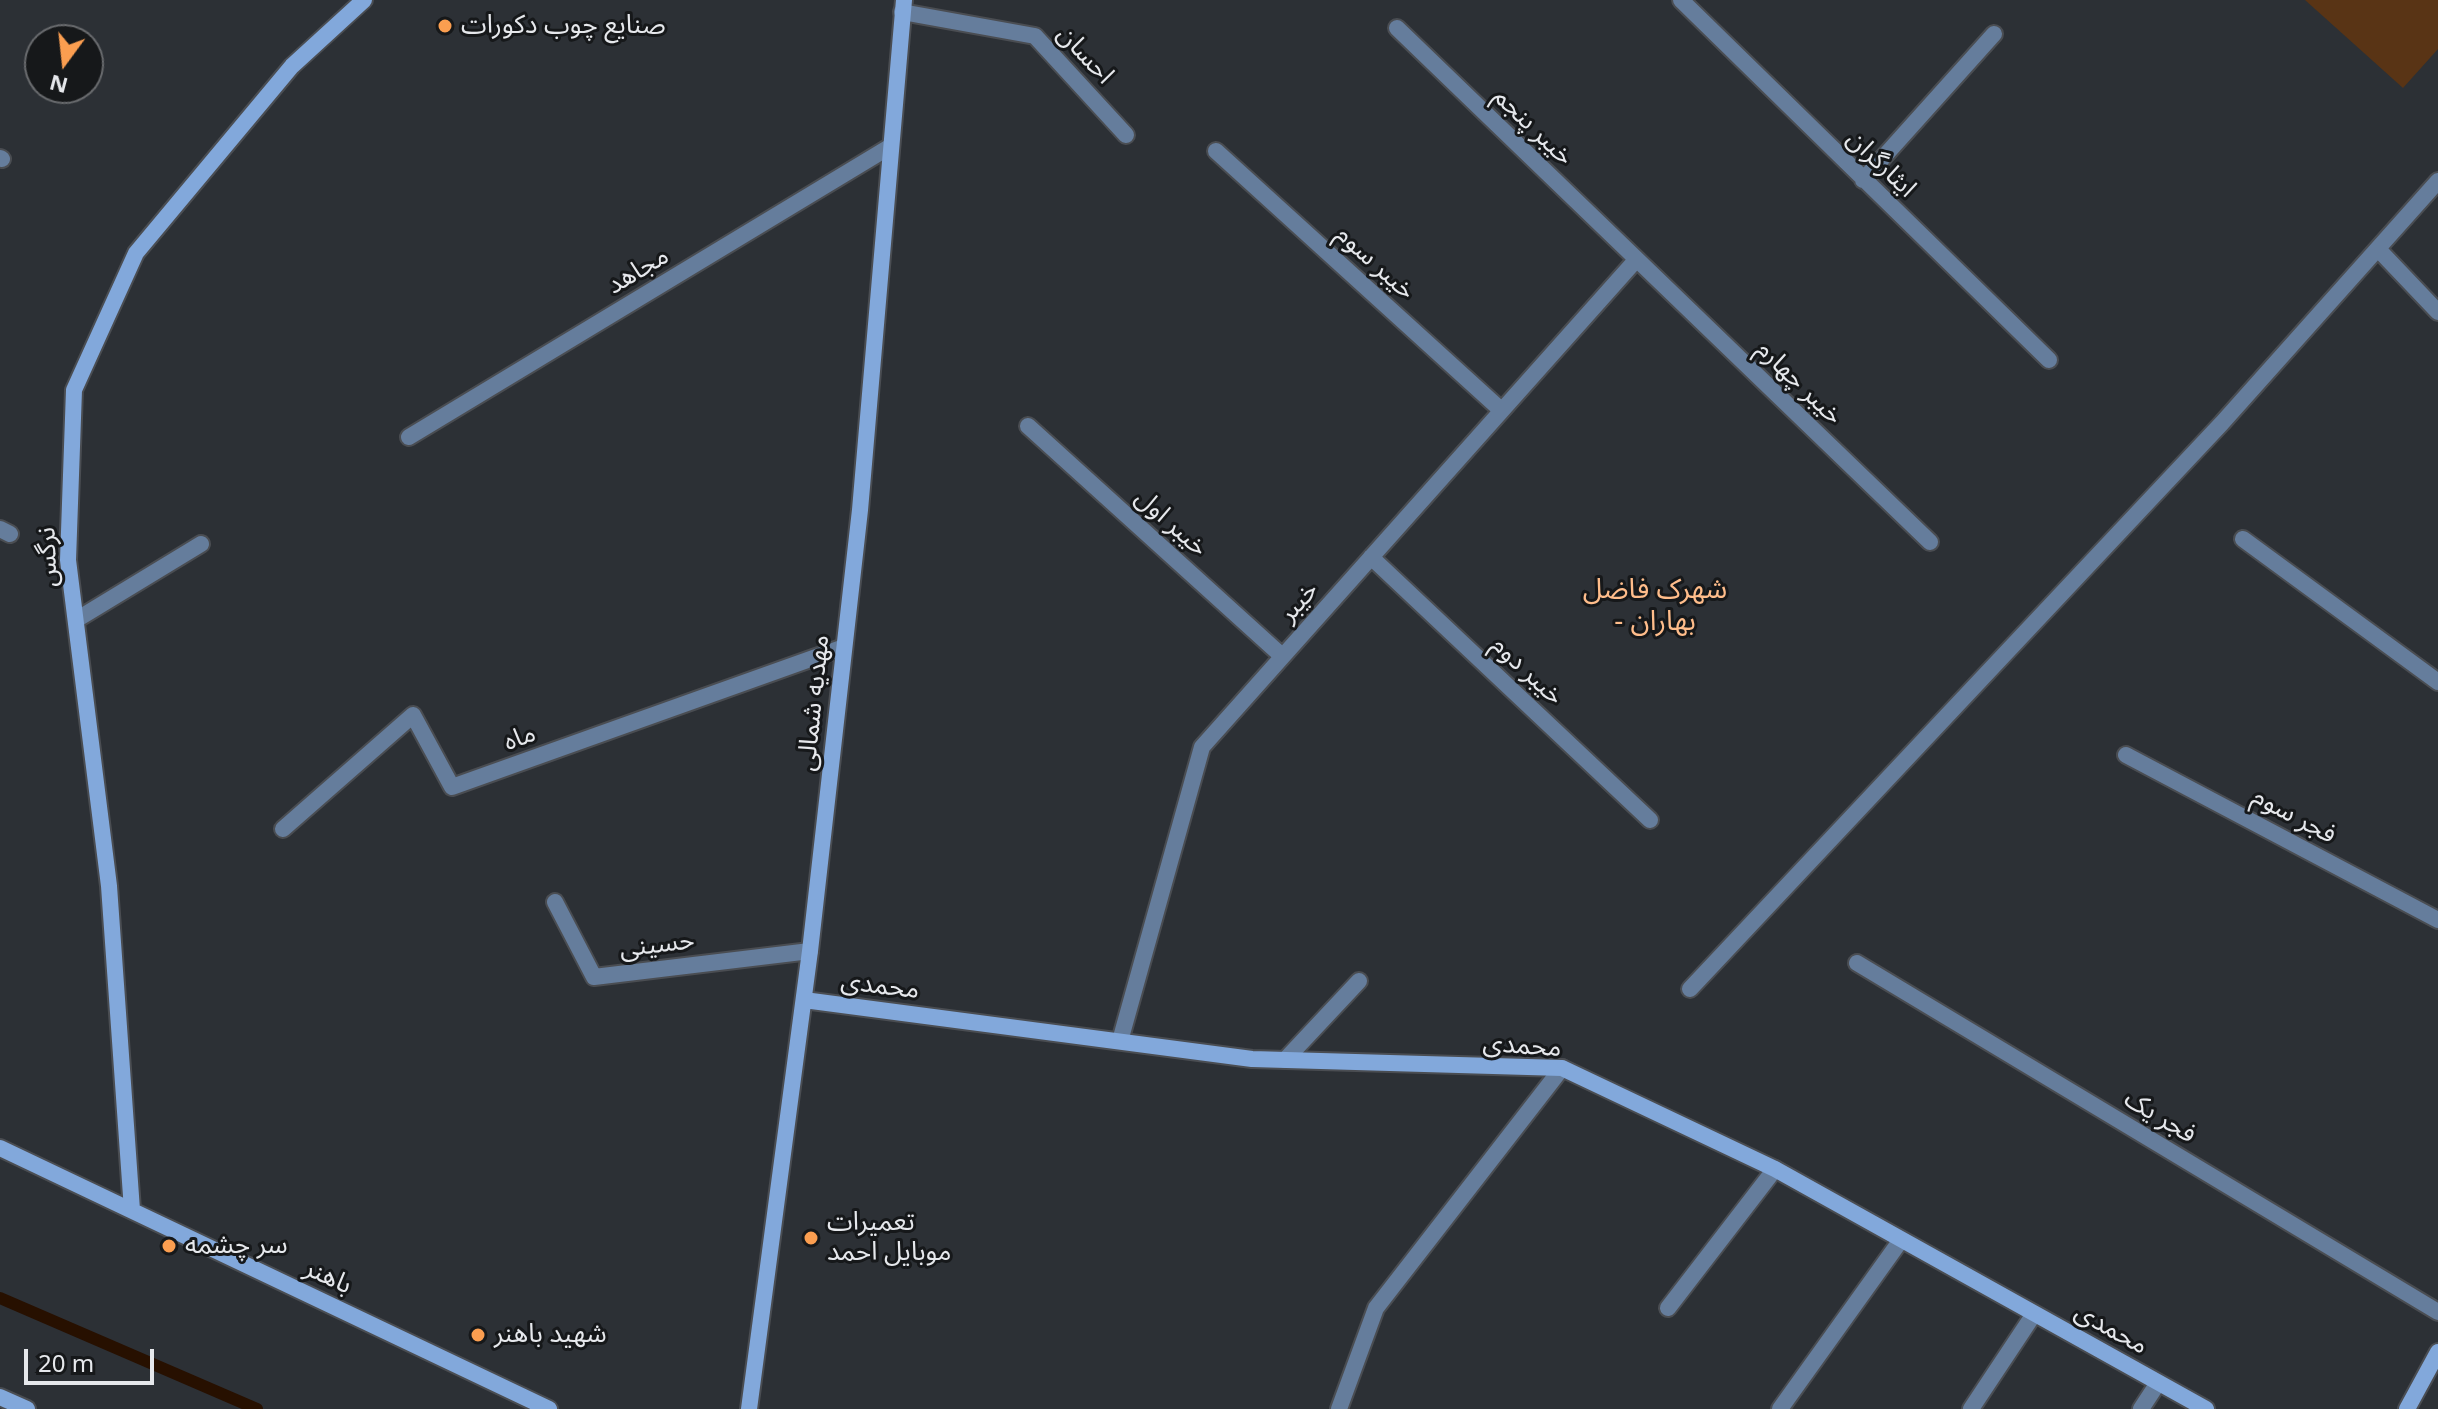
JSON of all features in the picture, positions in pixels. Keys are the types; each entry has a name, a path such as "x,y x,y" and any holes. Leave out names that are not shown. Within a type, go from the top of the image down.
{"street":[{"name":"نرگس","path":"132,1210 109,886 68,560 74,390 136,253 292,66 364,0"},
{"name":"ایثارگران","path":"1681,0 2049,360"},
{"name":"احسان","path":"903,6 1035,36 1126,135"},
{"name":"مهدیه شمالی","path":"749,1409 804,1000 860,510 903,6"},
{"name":"خیبر پنجم","path":"1397,28 1636,260"},
{"path":"1863,180 1994,34"},
{"name":"مجاهد","path":"409,437 891,146"},
{"name":"خیبر سوم","path":"1216,151 1501,410"},
{"path":"1690,989 2212,433 2438,181"},
{"path":"2378,249 2438,312"},
{"name":"خیبر","path":"1120,1041 1202,747 1636,260"},
{"name":"خیبر چهارم","path":"1636,260 1930,542"},
{"name":"خیبر اول","path":"1028,426 1282,656"},
{"path":"2243,539 2438,682"},
{"path":"76,620 201,544"},
{"name":"خیبر دوم","path":"1371,557 1650,820"},
{"name":"ماه","path":"283,829 413,715 452,787 844,647"},
{"name":"فجر سوم","path":"2126,755 2438,920"},
{"name":"حسینی","path":"555,902 594,977 810,951"},
{"name":"فجر یک","path":"1857,963 2438,1312"},
{"path":"1285,1060 1359,981"},
{"name":"محمدی","path":"804,1000 1252,1059 1562,1068 1775,1169 2206,1409"},
{"path":"1339,1409 1376,1308 1562,1068"},
{"name":"باهنر","path":"0,1148 549,1409"},
{"path":"1668,1308 1775,1169"},
{"path":"1780,1409 1901,1240"},
{"path":"1971,1409 2034,1314"},
{"path":"2407,1409 2438,1352"},
{"path":"2141,1409 2158,1383"},
{"path":"0,1397 27,1409"}],"shaded area":[{"path":"2305,0 2438,0 2438,49 2403,88"}],"waterway":[{"path":"0,1298 257,1409"}],"place":[{"name":"صنایع چوب دکورات","path":"445,26"},
{"name":"تعمیرات موبایل احمد","path":"811,1238"},
{"name":"سر چشمه","path":"169,1246"},
{"name":"شهید باهنر","path":"478,1335"}],"district":[{"name":"شهرک فاضل - بهاران","path":"1655,606"}]}
